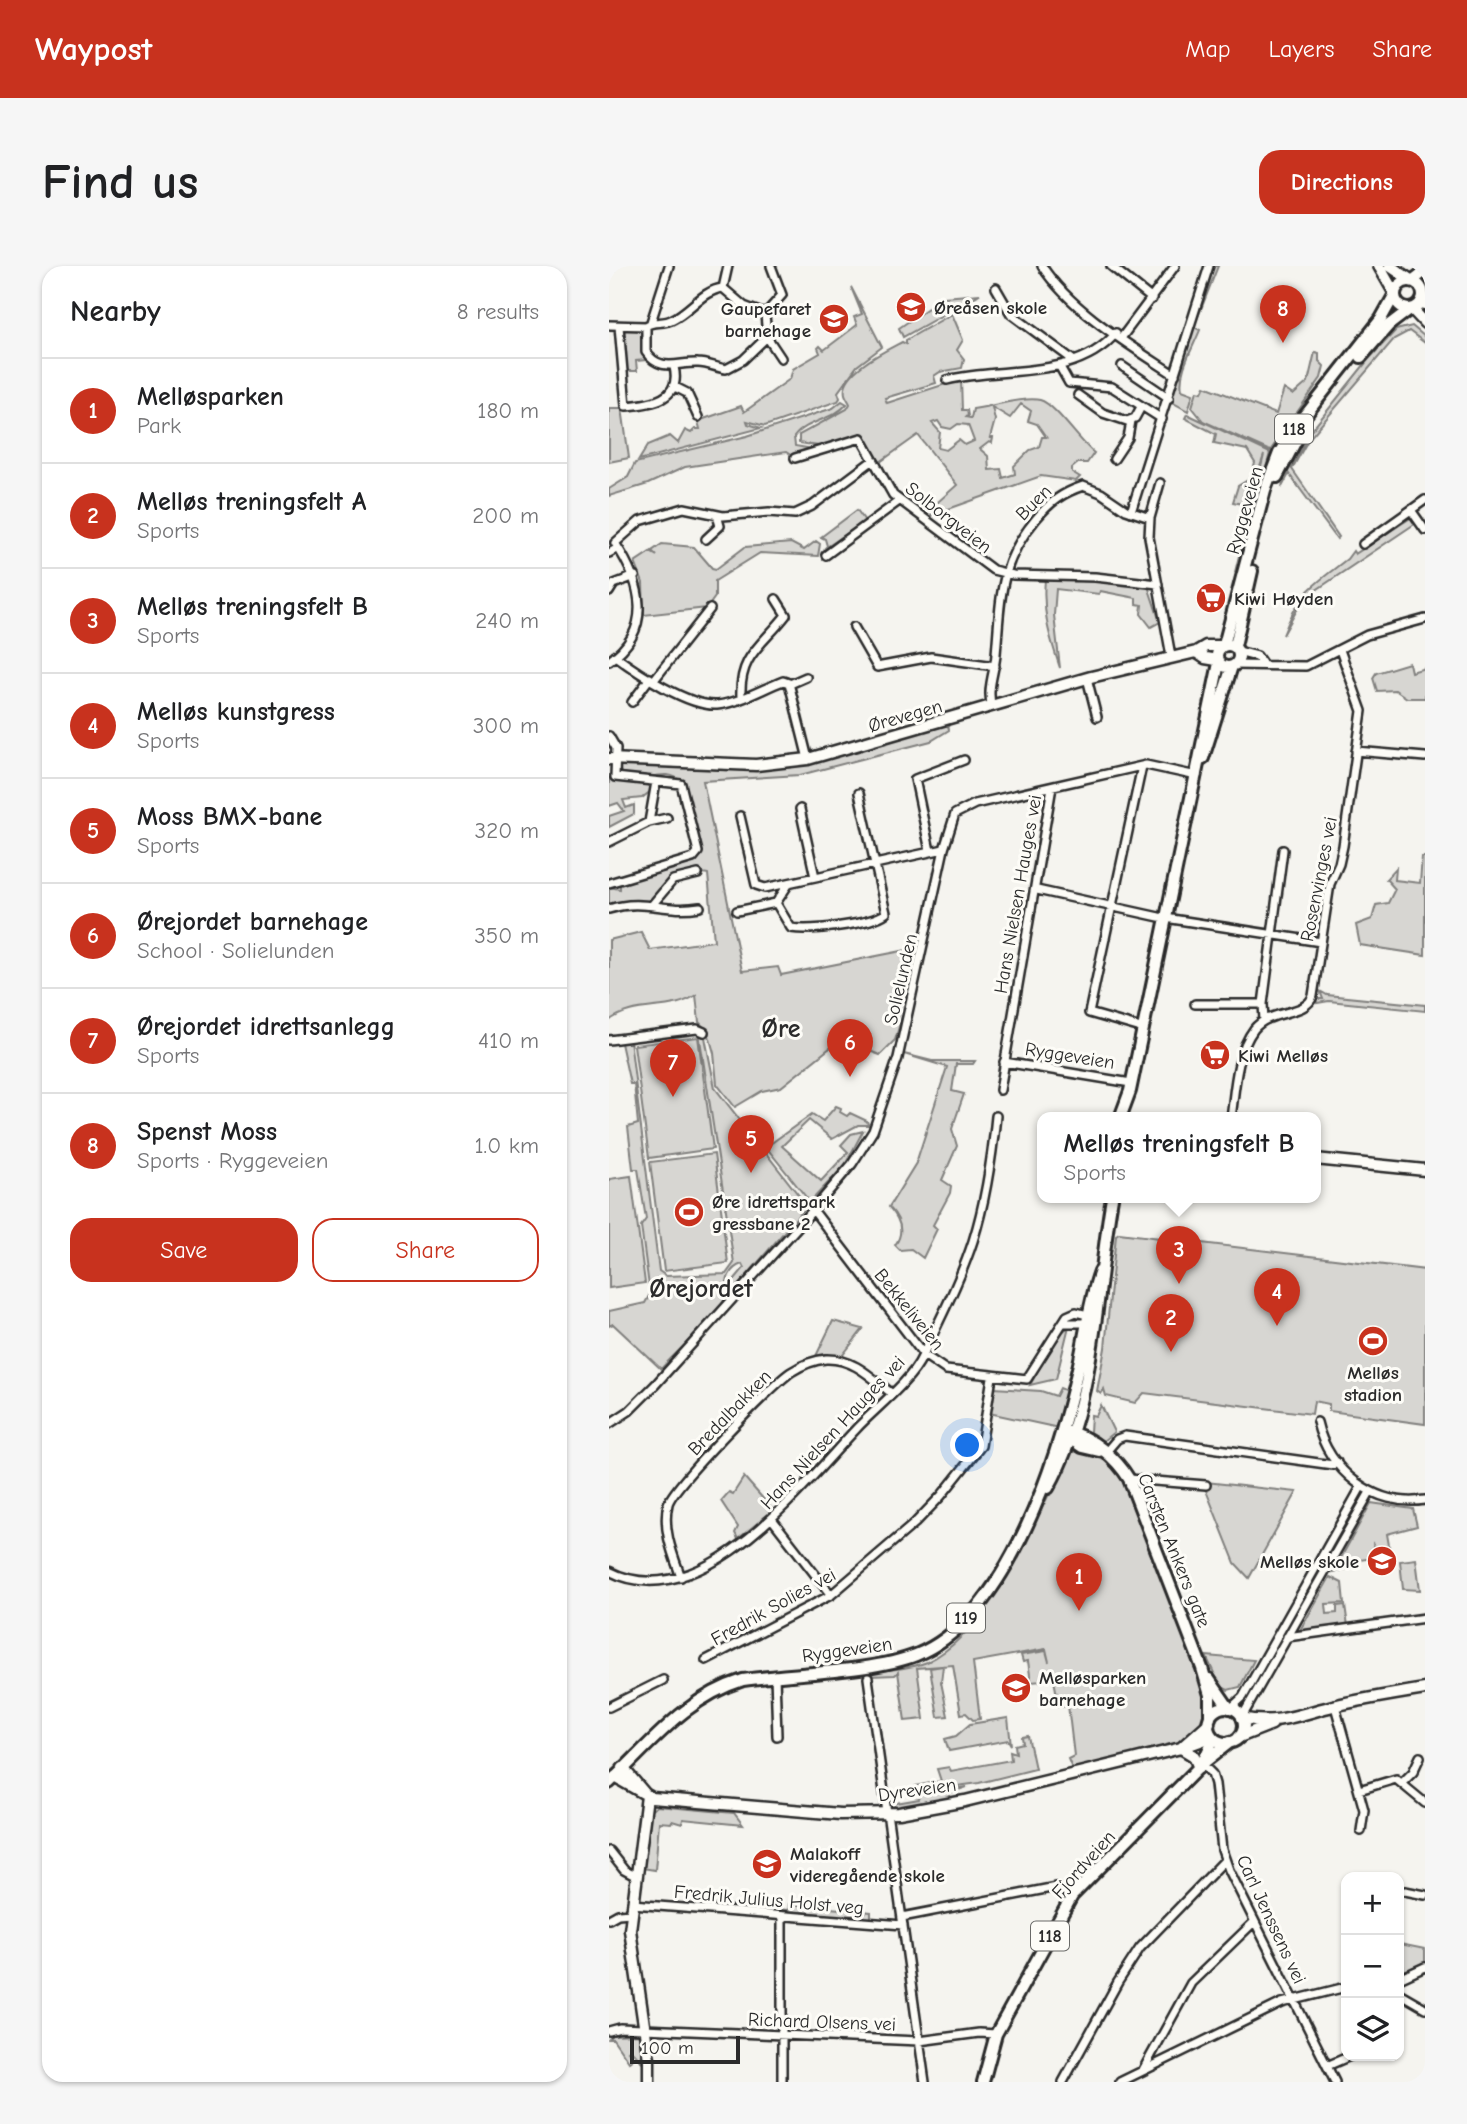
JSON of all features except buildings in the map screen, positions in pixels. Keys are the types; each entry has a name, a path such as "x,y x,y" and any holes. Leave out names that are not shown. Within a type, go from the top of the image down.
{"main road":[{"name":"118","path":"1395,294 1402,283 1412,281 1425,271"},
{"name":"118","path":"1411,309 1424,296 1412,281"},
{"path":"1395,294 1397,303 1411,309"},
{"name":"Ryggeveien","path":"1230,647 1265,489 1279,453 1381,319 1395,294"},
{"name":"Ryggeveien","path":"1230,647 1269,503 1287,453 1312,417 1360,358 1389,325 1411,309"},
{"name":"118","path":"1218,661 1230,647 1239,658 1233,666"},
{"path":"1218,661 1233,666"},
{"name":"Ryggeveien","path":"1198,773 1201,744 1218,661"},
{"name":"Ryggeveien","path":"1121,1112 1130,1087 1198,773 1233,666"},
{"name":"Ryggeveien","path":"1130,1087 1130,1112"},
{"name":"Ryggeveien","path":"624,1768 677,1716 722,1687 775,1675 897,1660 936,1644 957,1627 993,1585 1051,1483 1068,1434 1111,1203"},
{"name":"Carsten Ankers gate","path":"1068,1434 1082,1447 1105,1453 1119,1465 1129,1479 1202,1668 1210,1695 1210,1721"},
{"name":"Carsten Ankers gate","path":"1202,1668 1230,1708"},
{"path":"1230,1708 1242,1718 1244,1725 1234,1739 1212,1738 1210,1721 1218,1710 1230,1708"},
{"name":"Fjordveien","path":"1201,1766 1212,1738"},
{"name":"Fjordveien","path":"983,2082 996,2034 1073,1896 1201,1766 1234,1739"},
{"name":"119","path":"612,1780 624,1768"}],"street":[{"path":"669,266 649,324 648,356 674,367 695,362 726,369 743,360 767,337"},
{"path":"723,288 728,266"},
{"path":"765,314 786,294 771,266"},
{"path":"1042,266 1061,292 1175,375"},
{"path":"1111,266 1152,299"},
{"path":"947,380 999,372 1060,368 1100,348 1119,335 1152,299 1175,266"},
{"path":"1131,512 1209,266"},
{"path":"1379,266 1395,294"},
{"path":"1390,266 1412,281"},
{"path":"609,325 668,322 685,313 710,292 723,288"},
{"path":"723,288 744,306 765,314"},
{"path":"996,288 1011,314 1073,360"},
{"path":"1411,309 1425,323"},
{"path":"765,314 767,337 781,358"},
{"path":"619,326 626,406 663,399 675,387 674,367"},
{"path":"1122,366 1169,398"},
{"path":"1060,368 1069,383 1104,385 1162,419"},
{"path":"675,387 687,393 698,417"},
{"path":"1078,395 1103,413 1131,421"},
{"path":"1114,459 1128,438 1131,421 1142,407"},
{"name":"Solborgveien","path":"795,458 859,438 864,441 872,461 899,501 993,570 1004,574 1159,580"},
{"path":"609,553 640,521 669,512 693,508 716,515 769,512 788,514 803,511 872,461"},
{"path":"1160,483 1150,518 1149,537 1162,592 1171,656"},
{"name":"Buen","path":"992,707 990,691 1004,574 1021,537 1048,505 1065,492 1087,487 1131,512 1150,518"},
{"path":"1363,544 1425,500"},
{"path":"826,555 899,501"},
{"path":"1411,510 1425,530"},
{"path":"706,539 720,526 716,515"},
{"path":"617,545 635,576 639,595 638,618 627,643 612,658 708,705 725,704 783,681 790,684 806,677"},
{"path":"609,592 614,584 635,576"},
{"path":"741,697 740,677 744,665 786,615 776,599"},
{"path":"632,702 709,609"},
{"path":"1233,666 1256,666 1262,663 1296,668 1340,650 1367,635 1425,619"},
{"path":"854,627 874,664 879,668 931,657 995,666"},
{"name":"Ørevegen","path":"612,759 757,765 808,759 1087,678 1196,652 1206,646 1230,647"},
{"path":"1230,647 1257,656 1262,663"},
{"name":"Rosenvinges vei","path":"1264,1020 1277,1013 1303,1008 1311,1001 1330,884 1343,846 1361,711 1340,650"},
{"name":"Ørevegen","path":"1196,652 1205,658 1218,661"},
{"path":"1087,678 1097,717"},
{"path":"790,684 808,759"},
{"path":"609,736 616,748 612,759 612,777 676,782 684,789 698,852 693,858 609,883"},
{"path":"1356,751 1425,757"},
{"path":"930,851 915,779 964,760"},
{"path":"1141,1028 1089,1013 1142,766"},
{"name":"Solielunden","path":"609,1424 629,1411 655,1385 859,1155 877,1122 898,1058 952,818 964,807 1142,766 1198,773"},
{"path":"649,822 656,782"},
{"name":"Hans Nielsen Hauges vei","path":"1000,1090 1037,890 1052,787"},
{"path":"776,904 791,928 802,930 883,916 886,906 859,793"},
{"path":"800,809 815,877"},
{"path":"740,816 756,885 765,888 944,849"},
{"path":"609,842 649,822 667,818"},
{"path":"1232,1112 1243,1049 1255,1027 1264,1020 1263,1003 1283,850"},
{"path":"652,905 673,880 698,874"},
{"path":"737,911 776,904 788,885"},
{"path":"1037,890 1165,918 1321,942"},
{"path":"609,909 633,902 679,910 700,907"},
{"path":"1195,1004 1263,1003"},
{"path":"609,1040 697,1030 704,1032"},
{"name":"Ryggeveien","path":"1004,1062 1130,1087"},
{"name":"Hans Nielsen Hauges vei","path":"609,1572 645,1582 681,1577 709,1564 772,1519 924,1355 974,1240 988,1177 996,1116"},
{"path":"1321,1160 1425,1170"},
{"name":"Bekkeliveien","path":"813,1210 924,1355 946,1370 1021,1380 1032,1375 1055,1331 1067,1316 1076,1312 1090,1319"},
{"name":"Bredalbakken","path":"681,1577 669,1544 668,1504 689,1475 787,1375 816,1361 847,1362 891,1393"},
{"name":"Fredrik Solies vei","path":"706,1660 831,1595 907,1531 981,1446 992,1377"},
{"path":"1317,1422 1337,1462 1361,1487 1394,1501 1425,1500"},
{"path":"1105,1453 1117,1439 1125,1436 1333,1465 1337,1462"},
{"path":"1129,1479 1206,1485"},
{"path":"1230,1708 1243,1697 1361,1487"},
{"path":"1279,1721 1257,1723 1242,1718 1370,1492"},
{"path":"772,1519 831,1595"},
{"path":"1287,1637 1425,1618"},
{"path":"775,1675 777,1736"},
{"path":"868,1678 925,2082"},
{"path":"609,1707 663,1680"},
{"path":"1234,1739 1279,1721 1335,1706 1425,1689"},
{"path":"1335,1706 1364,1810 1361,1832"},
{"name":"Dyreveien","path":"1181,1748 1210,1721"},
{"name":"Dyreveien","path":"612,1780 647,1796 840,1814 887,1813 965,1801 1212,1738"},
{"path":"1181,1748 1194,1756 1201,1766"},
{"path":"1402,1783 1413,1772 1420,1757"},
{"name":"Carl Jenssens vei","path":"1201,1766 1212,1774 1225,1860 1292,2000 1335,2082"},
{"path":"624,1768 647,1796 631,1908 632,1951 645,2031 649,2082"},
{"path":"1359,1790 1396,1779 1425,1802"},
{"path":"609,1851 624,1870 635,1876"},
{"path":"1063,2082 1118,1982 1140,1948 1225,1860"},
{"name":"Fredrik Julius Holst veg","path":"609,1919 631,1908 902,1921 1056,1887 1073,1896"},
{"path":"1405,1891 1425,1895"},
{"path":"782,1916 782,2082"},
{"path":"1143,2071 1191,1983 1254,1922"},
{"path":"1404,1977 1425,1967"},
{"path":"1120,2082 1292,2000 1341,1988"},
{"path":"1404,1996 1425,2008"},
{"name":"Richard Olsens vei","path":"609,2031 919,2041 979,2033 996,2034"},
{"path":"1327,2066 1341,2060"}],"shaded area":[{"path":"1213,266 1218,266 1194,327 1200,330 1182,375 1182,390 1193,394 1188,411 1170,401 1188,338 1191,311 1201,305"},
{"path":"851,287 882,347 857,366 838,392 838,401 765,426 747,421 748,424 761,428 639,460 648,445 670,436 678,443 685,430 691,433 700,429 698,421 741,406 744,412 790,379 793,369 820,353 820,346 824,350 857,325 854,317 862,314"},
{"path":"980,294 903,337 899,328 944,297"},
{"path":"952,314 963,340 957,350 964,359 962,368 940,372 934,376 936,383 885,398 887,403 961,379 962,410 967,410 968,416 965,417 971,418 973,409 1040,400 1053,408 1094,453 1087,463 1078,463 1072,468 1072,472 1080,477 1076,481 1041,476 926,517 930,509 957,485 918,435 880,462 860,435 825,447 799,443 799,435 847,409 850,404 845,394 845,386 857,370 902,342 906,344 906,340","holes":["1021,404 1031,411 1028,421 1037,424 1046,437 1042,437 1039,447 1030,450 1014,466 1015,474 1003,478 1001,469 989,470 988,456 980,449 989,442 992,443 993,438 990,438 995,420 992,407 1010,418","938,421 942,427 951,429 958,424 968,425 974,441 965,445 959,440 946,450 938,448 940,432 932,423"]},
{"path":"1412,326 1425,337 1425,343 1409,331 1394,339 1308,440 1292,469 1339,537 1337,539 1289,474 1282,487 1284,479 1311,431 1368,360 1396,330"},
{"path":"644,328 646,360 636,361 637,371 626,371 622,329"},
{"path":"1315,352 1319,353 1319,361 1324,366 1321,378 1270,451 1203,421 1192,407 1197,391 1202,392 1205,386 1276,414 1284,389 1293,395 1308,382"},
{"path":"842,401 847,404 835,414 806,427 794,437 795,446 813,449 792,456 786,452 685,467 648,484 609,496 609,489 628,477 635,463 747,436 833,408"},
{"path":"609,408 622,408 629,458 609,462"},
{"path":"1187,414 1270,453 1238,573 1235,572 1264,455 1247,505 1233,502 1238,486 1251,478 1255,463 1247,450 1214,443 1216,434 1185,418"},
{"path":"857,510 865,521 824,549 827,546 825,539 821,537"},
{"path":"1412,517 1416,523 1303,599 1283,635 1307,591 1353,551 1355,554"},
{"path":"816,541 820,544 818,556 760,553 715,581 715,597 707,608 644,615 643,583 635,562 650,552 657,556 652,551 662,544 694,547 712,568 716,569 745,547 791,543 804,550"},
{"path":"1045,579 1136,582 1148,586 1160,622 1151,627 1141,614 1142,605 1136,604 1136,598 1100,591 1099,594 1056,589 1054,615 1060,668 1046,615"},
{"path":"1409,663 1411,672 1425,668 1425,698 1407,698 1395,690 1377,691 1373,678 1376,673"},
{"path":"948,725 949,730 931,741 800,775 703,781 742,971 778,967 781,975 907,950 911,982 906,1004 895,1040 880,1055 840,1040 781,1087 762,1091 735,1107 717,1084 714,1053 708,1032 699,1022 696,995 675,1004 630,1011 609,1021 609,940 641,932 650,950 714,941 708,874 699,872 682,875 649,902 635,900 609,905 609,887 620,889 620,883 701,856 682,783 668,775 642,778 626,776 619,770 621,764 773,768 874,747 908,733"},
{"path":"609,778 649,784 652,790 642,798 623,800 626,808 634,805 634,814 609,827 609,816 624,811 618,803 609,806"},
{"path":"1422,857 1425,857 1425,955 1360,945 1356,925 1372,919 1376,905 1388,903 1395,889 1386,879 1396,868 1395,880 1420,883"},
{"path":"1320,991 1327,995 1425,1005 1425,1011 1329,1001 1317,1003 1316,999 1323,999"},
{"path":"699,1033 705,1037 715,1088 804,1202 801,1206 803,1210 730,1295 734,1280 744,1268 742,1264 732,1270 721,1306 661,1369 613,1324 609,1326 609,1311 645,1303 650,1294 641,1226 646,1219 638,1169 633,1169 628,1127 638,1124 634,1084 630,1084 621,1043 630,1040 659,1271 666,1276 726,1274 734,1263"},
{"path":"698,1037 713,1149 649,1158 634,1045"},
{"path":"904,1054 932,1061 975,1061 973,1064 956,1064 952,1091 964,1094 952,1129 957,1146 942,1180 951,1186 950,1193 933,1225 937,1229 923,1258 911,1249 900,1250 895,1245 900,1235 900,1226 889,1207 916,1163 947,1067"},
{"path":"836,1106 841,1108 840,1112 847,1116 850,1113 867,1121 868,1125 858,1125 832,1139 809,1120 782,1146 821,1181 848,1152 841,1145 851,1134 863,1131 845,1165 810,1202 766,1147 812,1114 823,1121"},
{"name":"Øre idrettspark gressbane 2","path":"714,1154 728,1263 664,1271 650,1162"},
{"path":"631,1176 645,1283 609,1288 609,1179"},
{"path":"1119,1233 1425,1270 1425,1424 1329,1411 1329,1404 1314,1401 1312,1414 1144,1393 1135,1403 1106,1396 1104,1389 1101,1394 1097,1391 1105,1348 1116,1235"},
{"path":"833,1321 863,1329 842,1356 816,1356"},
{"path":"1069,1326 1056,1379 1030,1385 1056,1338"},
{"path":"994,1388 1041,1391 1056,1396 1060,1388 1067,1391 1059,1428 989,1413"},
{"path":"1101,1405 1114,1432 1103,1441 1090,1432 1091,1415 1096,1416"},
{"path":"1082,1451 1109,1462 1125,1484 1207,1694 1205,1715 1200,1726 1176,1745 1141,1757 1073,1771 1068,1759 1074,1756 1068,1705 1059,1706 1054,1680 1031,1682 1028,1661 1023,1662 1021,1655 1046,1651 1049,1662 1046,1649 973,1662 980,1719 973,1720 966,1713 961,1714 953,1665 917,1668 924,1719 905,1721 898,1672 895,1675 871,1676 874,1672 927,1662 950,1647 972,1626 1026,1541 1067,1457 1072,1452"},
{"path":"744,1477 773,1510 738,1539 735,1533 738,1527 721,1501 729,1492 733,1494"},
{"path":"1206,1482 1297,1492 1249,1578 1235,1563 1205,1488"},
{"path":"1371,1503 1413,1509 1417,1526 1387,1534 1390,1551 1386,1556 1376,1558 1373,1542 1374,1558 1352,1561 1352,1568 1333,1572"},
{"path":"1416,1559 1420,1590 1403,1589 1400,1561"},
{"path":"1330,1577 1342,1583 1344,1603 1326,1604 1327,1614 1337,1613 1337,1606 1345,1605 1348,1626 1299,1632"},
{"path":"1206,1656 1254,1660 1240,1687 1228,1690 1220,1686"},
{"path":"943,1666 941,1682 948,1716 938,1717 930,1668"},
{"path":"1008,1718 1011,1745 1008,1740 949,1751 945,1739 956,1736 970,1724"},
{"path":"1028,1736 1035,1769 979,1783 921,1791 917,1789 916,1786 941,1781 937,1769 949,1767 951,1771 1011,1760 1010,1751 1016,1753 1015,1745 1023,1743 1022,1737"},
{"path":"967,1787 949,1793 950,1799 898,1808 888,1801 895,1798 896,1803 919,1799 921,1794"},
{"path":"657,1806 734,1813 743,1825 683,1819 682,1824 672,1821 659,1822 655,1870 642,1868 649,1812"},
{"path":"701,1903 788,1910 789,1904 871,1912 871,1919"},
{"path":"1404,1945 1425,1949 1425,1963 1404,1972"},
{"path":"638,2034 643,2063 630,2049 628,2051 634,2058 629,2062 613,2039 609,2039 613,2035"}],"place":[{"name":"Øreåsen skole","path":"911,307"},
{"name":"Gaupefaret barnehage","path":"834,319"},
{"name":"Spenst Moss","path":"1283,343"},
{"name":"Kiwi Høyden","path":"1211,598"},
{"name":"Kiwi Melløs","path":"1215,1055"},
{"name":"Ørejordet barnehage","path":"850,1077"},
{"name":"Ørejordet idrettsanlegg","path":"673,1097"},
{"name":"Moss BMX-bane","path":"751,1173"},
{"name":"Øre idrettspark gressbane 2","path":"689,1212"},
{"name":"Melløs treningsfelt B","path":"1179,1284"},
{"name":"Melløs kunstgress","path":"1277,1326"},
{"name":"Melløs stadion","path":"1373,1341"},
{"name":"Melløs treningsfelt A","path":"1171,1352"},
{"name":"Melløs skole","path":"1382,1561"},
{"name":"Melløsparken","path":"1079,1611"},
{"name":"Melløsparken barnehage","path":"1016,1688"},
{"name":"Malakoff videregående skole","path":"767,1864"}],"district":[{"name":"Øre","path":"781,1028"},
{"name":"Ørejordet","path":"701,1288"}]}
